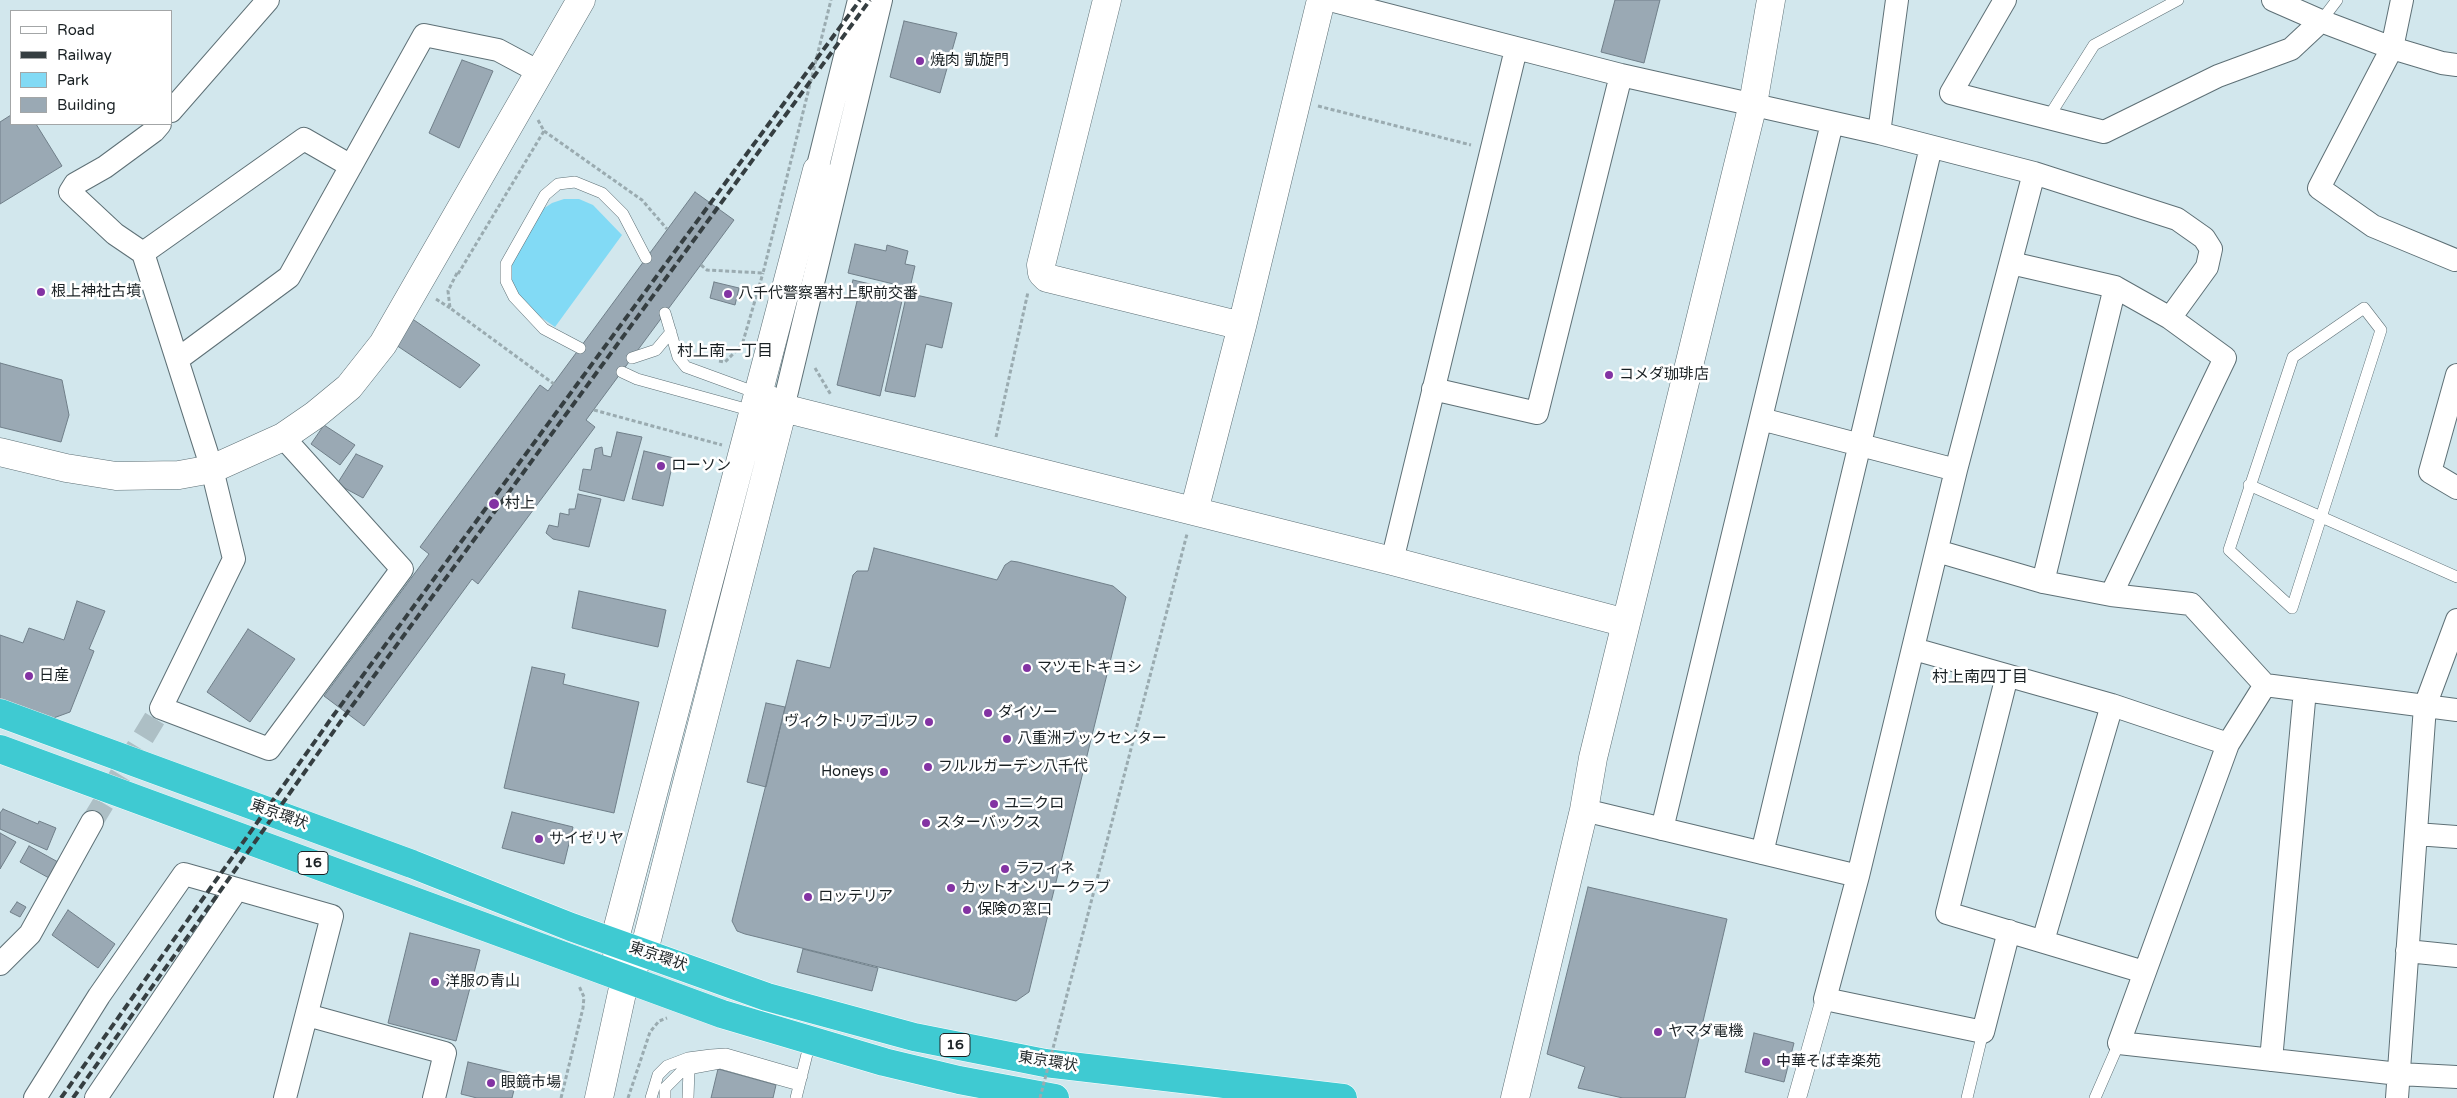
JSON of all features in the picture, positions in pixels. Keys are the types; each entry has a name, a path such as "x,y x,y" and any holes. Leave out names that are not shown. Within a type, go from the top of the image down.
{"highway":[{"name":"東京環状","path":"0,713 394,858 614,942 644,951 767,997 914,1037 1045,1063 1343,1098"},
{"name":"東京環状","path":"0,749 722,1014 810,1042 959,1080 1054,1098"}],"street":[{"path":"172,110 268,0"},
{"path":"0,452 66,468 116,476 178,475 212,469 284,437 348,387 383,344 582,0"},
{"path":"625,979 614,942 817,170 859,0"},
{"path":"598,1098 625,979 644,951 783,408 881,0"},
{"path":"1107,0 1041,265 1042,273 1047,278 1242,326"},
{"path":"1194,511 1242,326 1321,0"},
{"path":"1330,0 1621,75 1879,133 2034,173 2177,219 2204,238 2211,249 2207,267 2170,318"},
{"path":"1516,1098 1584,810 1593,758 1753,104 1771,0"},
{"path":"1879,133 1897,0"},
{"path":"2005,0 1952,93 2104,132 2218,76 2290,49 2321,22"},
{"path":"2273,0 2321,22 2392,48 2442,64 2457,65"},
{"path":"2402,0 2392,48 2319,188 2373,226 2456,261"},
{"path":"178,359 289,278 424,35 498,50 541,73"},
{"path":"1392,561 1516,49"},
{"path":"1433,389 1538,413 1621,75"},
{"path":"1662,829 1832,123"},
{"path":"159,125 154,131 106,167 75,184 70,192 115,234 143,253 212,469 234,559 161,708 268,749 402,569 284,437"},
{"path":"143,253 304,139 351,166"},
{"path":"1762,853 1858,444 1931,147"},
{"path":"1798,1098 1858,876 1956,470 2034,173"},
{"path":"2011,263 2115,287 2170,318 2225,358 2111,595"},
{"path":"2043,582 2115,287"},
{"path":"2457,375 2430,472 2457,488"},
{"path":"755,402 1392,561 1626,623"},
{"path":"1761,419 1956,470"},
{"path":"1937,551 2043,582 2111,595 2191,604 2265,685 2457,710"},
{"path":"2397,1098 2425,706 2457,620"},
{"path":"1914,649 2112,705 2228,744"},
{"path":"2007,676 1947,913 2144,972"},
{"path":"2265,685 2228,744 2118,1043 2399,1074 2457,1077"},
{"path":"2271,1060 2305,690"},
{"path":"2044,941 2112,705"},
{"path":"1584,810 1858,876"},
{"path":"0,964 30,934 92,822"},
{"path":"2416,834 2457,837"},
{"path":"35,1098 99,996 184,874 332,916 285,1098"},
{"path":"96,1098 237,889"},
{"path":"1825,999 1983,1032 2009,931"},
{"path":"2407,952 2457,956"},
{"path":"307,1016 445,1053 434,1098"}],"lane":[{"path":"2048,118 2094,45 2178,0"},
{"path":"2321,22 2337,0"},
{"path":"580,348 544,329 514,297 506,281 506,264 545,195 558,184 575,182 602,192 623,214 646,258"},
{"path":"2364,308 2381,330 2292,608 2229,550 2249,485 2293,357 2364,308"},
{"path":"665,313 678,357 686,367 755,402"},
{"path":"632,358 656,350 671,332"},
{"path":"622,372 637,379 755,402"},
{"path":"2249,485 2457,577"},
{"path":"1968,1098 1983,1032"},
{"path":"796,1098 810,1042"},
{"path":"2095,1098 2118,1043"},
{"path":"651,1098 658,1074 668,1066 688,1058 711,1055 726,1054 800,1081"},
{"path":"665,1098 666,1088 680,1073 689,1069 720,1063 800,1081"},
{"path":"688,1098 689,1069"}],"path":[{"path":"716,360 725,362 742,345 763,274 830,0"},
{"path":"1296,100 1492,150"},
{"path":"535,116 544,131 448,291 450,308 554,384"},
{"path":"701,265 707,270 763,274"},
{"path":"449,269 458,274"},
{"path":"986,436 995,439 1028,289 1042,273"},
{"path":"812,362 831,395 840,398"},
{"path":"563,412 572,398"},
{"path":"594,410 605,415 722,446"},
{"path":"1040,1098 1194,511"},
{"path":"561,1098 583,1008 584,997 581,987 576,982"},
{"path":"628,1098 650,1032 659,1021 669,1016"}],"green space":[{"path":"564,199 579,199 593,205 622,235 555,327 522,304 511,283 511,262 537,213 552,203"}],"building":[{"path":"1615,0 1660,0 1644,63 1601,52"},
{"path":"904,21 957,33 940,93 890,77"},
{"path":"462,60 493,71 459,148 429,133"},
{"path":"10,116 10,125 37,125 62,166 0,204 0,122"},
{"path":"695,192 734,220 586,420 595,427 478,584 472,579 364,726 324,696 429,554 420,547 540,385 548,391"},
{"path":"855,244 886,251 887,245 908,251 905,264 915,266 910,288 848,273"},
{"path":"853,280 904,292 880,396 837,385 858,297 849,295"},
{"path":"714,282 739,288 735,305 710,298"},
{"path":"907,293 952,303 942,348 926,344 915,397 885,391"},
{"path":"411,318 480,365 460,388 393,343"},
{"path":"0,363 62,380 69,415 61,442 0,427"},
{"path":"324,425 355,445 340,465 311,444"},
{"path":"617,432 642,437 624,501 579,490 583,469 591,470 595,449 602,447 603,455 611,457"},
{"path":"644,451 674,458 663,506 632,499"},
{"path":"356,454 383,466 363,498 337,484"},
{"path":"578,494 601,499 589,547 553,539 546,533 549,525 558,527 560,513 569,515 569,509 575,509"},
{"name":"フルルガーデン八千代","path":"874,548 997,580 1005,565 1011,561 1018,562 1113,586 1126,597 1029,992 1016,1001 745,934 737,931 732,921 797,660 830,668 853,575 857,571 868,571"},
{"path":"579,591 666,610 658,647 572,628"},
{"path":"77,601 105,611 89,649 94,651 70,712 48,720 0,701 0,635 23,643 29,628 64,640"},
{"path":"248,629 295,659 250,722 207,692"},
{"path":"532,667 565,674 563,684 639,702 614,813 504,788"},
{"path":"766,703 785,707 766,787 747,782"},
{"path":"3,809 38,824 39,821 56,828 47,850 0,829 0,813"},
{"path":"512,812 573,827 564,864 502,848"},
{"path":"0,833 16,842 0,869"},
{"path":"29,846 58,862 49,878 20,862"},
{"path":"1588,887 1727,919 1685,1098 1623,1098 1578,1088 1585,1067 1547,1054"},
{"path":"17,902 26,907 20,917 10,912"},
{"path":"68,910 115,944 98,968 52,935"},
{"path":"410,933 480,950 456,1041 388,1023"},
{"path":"803,949 878,968 872,991 797,972"},
{"path":"1754,1033 1794,1043 1784,1082 1745,1072"},
{"path":"468,1062 518,1074 512,1098 477,1098 461,1094"},
{"path":"718,1069 776,1085 773,1098 711,1098"}],"tunnel":[{"path":"92,822 161,708"}],"railway":[{"path":"61,1098 333,716 860,0"},
{"path":"73,1098 341,721 870,0"}],"place":[{"name":"焼肉 凱旋門","path":"920,61"},
{"name":"根上神社古墳","path":"41,292"},
{"name":"八千代警察署村上駅前交番","path":"728,294"},
{"name":"コメダ珈琲店","path":"1609,375"},
{"name":"ローソン","path":"661,466"},
{"name":"村上","path":"494,504"},
{"name":"マツモトキヨシ","path":"1027,668"},
{"name":"日産","path":"29,676"},
{"name":"ダイソー","path":"988,713"},
{"name":"ヴィクトリアゴルフ","path":"929,722"},
{"name":"八重洲ブックセンター","path":"1007,739"},
{"name":"フルルガーデン八千代","path":"928,767"},
{"name":"Honeys","path":"884,772"},
{"name":"ユニクロ","path":"994,804"},
{"name":"スターバックス","path":"926,823"},
{"name":"サイゼリヤ","path":"539,839"},
{"name":"ラフィネ","path":"1005,869"},
{"name":"カットオンリークラブ","path":"951,888"},
{"name":"ロッテリア","path":"808,897"},
{"name":"保険の窓口","path":"967,910"},
{"name":"洋服の青山","path":"435,982"},
{"name":"ヤマダ電機","path":"1658,1032"},
{"name":"中華そば幸楽苑","path":"1766,1062"},
{"name":"眼鏡市場","path":"491,1083"}],"district":[{"name":"村上南一丁目","path":"725,352"},
{"name":"村上南四丁目","path":"1980,678"}]}
